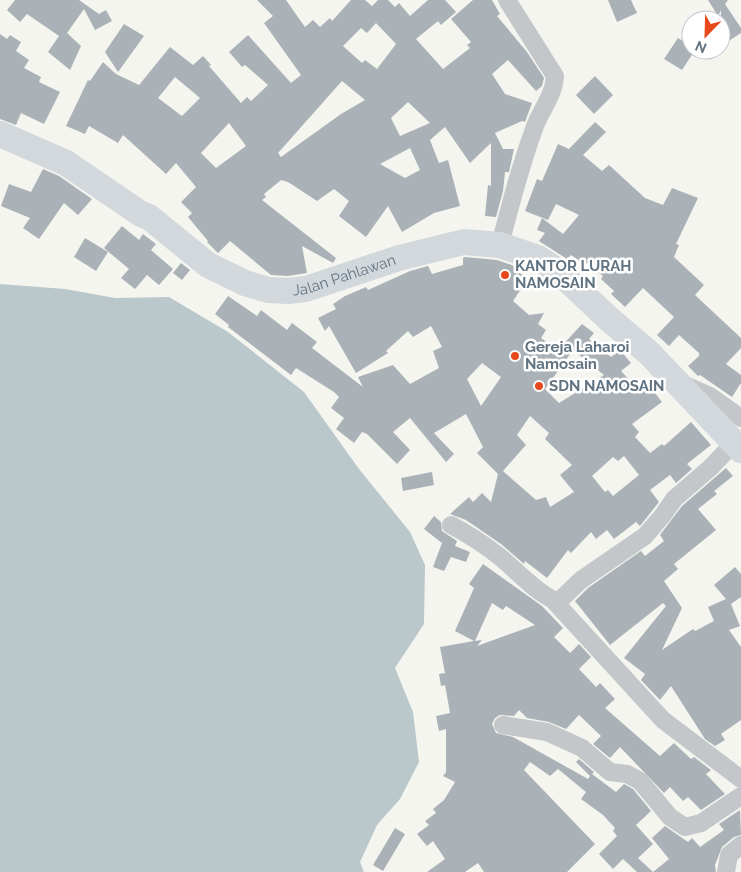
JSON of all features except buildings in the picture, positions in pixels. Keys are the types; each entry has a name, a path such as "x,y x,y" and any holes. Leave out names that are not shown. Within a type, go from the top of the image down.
{"highway":[{"name":"Jalan Pahlawan","path":"0,134 66,163 141,214 149,217 208,265 244,283 268,290 288,291 306,289 399,258 464,242 500,245 538,258 558,270 739,436"}],"street":[{"path":"500,245 520,167 535,125 555,83 555,76 551,69 530,39 507,0"},
{"path":"554,601 559,601 582,580 645,536 674,499 710,468 739,436"},
{"path":"451,525 499,556 554,601 663,720 741,779"},
{"path":"503,725 548,732 582,748 610,772 627,774 640,781 670,816 685,828 694,827 707,820 741,796"},
{"path":"726,872 729,855 741,845"}],"shaded area":[{"path":"0,284 65,289 115,298 169,297 228,332 304,392 359,469 410,532 425,565 424,624 395,668 413,712 419,762 400,799 377,825 360,862 364,872 0,872"}],"place":[{"name":"KANTOR LURAH NAMOSAIN","path":"505,275"},
{"name":"Gereja Laharoi Namosain","path":"515,356"},
{"name":"SDN NAMOSAIN","path":"539,386"}]}
